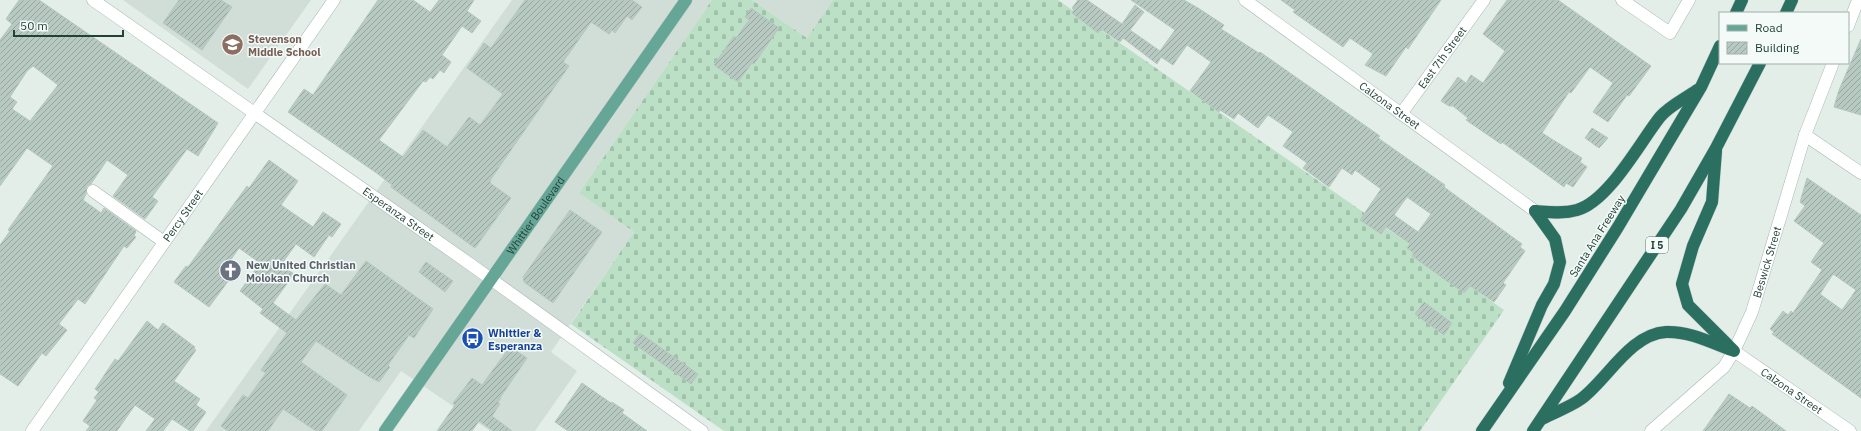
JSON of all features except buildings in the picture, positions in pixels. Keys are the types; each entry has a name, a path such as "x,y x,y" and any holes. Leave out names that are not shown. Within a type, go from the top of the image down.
{"highway":[{"path":"1736,12 1742,0"},
{"path":"1786,12 1792,0"},
{"name":"Santa Ana Freeway","path":"1482,431 1574,298 1622,221 1701,87 1719,48"},
{"name":"I 5","path":"1533,431 1681,209 1716,148 1759,64"},
{"path":"1534,211 1567,212 1579,210 1589,204 1614,180 1661,116 1701,87"},
{"path":"1716,148 1712,202 1693,246 1682,284 1688,305 1734,351"},
{"path":"1498,407 1542,305 1554,284 1560,262 1556,239 1534,211"},
{"path":"1541,419 1581,400 1629,351 1648,336 1666,332 1687,334 1734,351"}],"main road":[{"name":"Whittier Boulevard","path":"385,431 686,0"}],"street":[{"name":"Esperanza Street","path":"93,0 491,279 702,431"},
{"name":"Percy Street","path":"32,431 334,0"},
{"name":"Calzona Street","path":"1245,0 1534,211"},
{"name":"East 7th Street","path":"1401,114 1484,0"},
{"path":"1622,0 1670,33 1689,0"},
{"path":"1849,23 1858,0"},
{"name":"Beswick Street","path":"1652,431 1724,368 1734,351 1752,312 1805,135 1834,64"},
{"path":"1805,135 1861,173"},
{"path":"93,191 164,242"},
{"name":"Calzona Street","path":"1734,351 1850,431"}],"shaded area":[{"name":"Stevenson Middle School","path":"123,0 311,0 248,89"},
{"path":"512,0 712,0 579,193 634,232 551,352 577,371 535,431 490,431 401,371 359,431 206,431"},
{"path":"752,0 833,0 807,38"}],"green space":[{"path":"712,0 752,0 807,38 833,0 1058,0 1504,310 1420,431 724,431 571,324 634,232 579,193"}],"place":[{"name":"Stevenson Middle School","path":"232,45"},
{"name":"New United Christian Molokan Church","path":"231,271"},
{"name":"Whittier & Esperanza","path":"473,339"}]}
